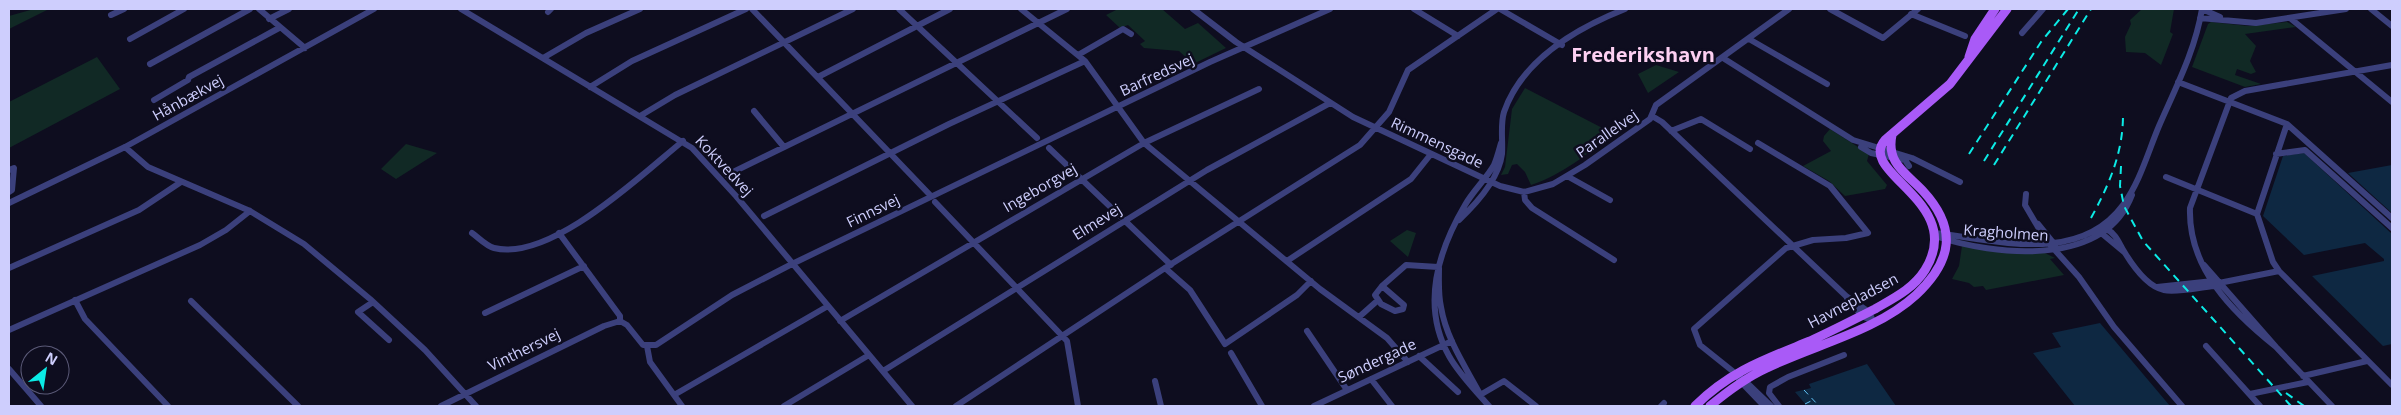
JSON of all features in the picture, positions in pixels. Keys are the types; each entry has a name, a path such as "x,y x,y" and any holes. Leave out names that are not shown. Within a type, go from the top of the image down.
{"main road":[{"path":"1968,60 1975,39 1995,9"},
{"path":"1935,235 1924,206 1888,170 1879,152 1883,140 1892,135 1950,84 2007,9"},
{"path":"1892,135 1891,155 1904,174 1932,202 1946,237"},
{"name":"Havnepladsen","path":"1695,406 1734,373 1826,334 1892,299 1918,280 1929,264 1935,235"},
{"name":"Havnepladsen","path":"1710,406 1743,382 1873,322 1918,296 1941,268 1946,251 1946,237"}],"street":[{"path":"111,15 124,9"},
{"path":"130,39 184,9"},
{"path":"150,64 165,54 250,9"},
{"path":"259,9 269,20 305,48"},
{"path":"269,20 289,9"},
{"name":"Hånbækvej","path":"9,201 125,147 374,9"},
{"name":"Koktvedvej","path":"461,9 683,141 716,173 912,406"},
{"path":"544,58 586,33 640,9"},
{"path":"590,87 632,61 746,9"},
{"path":"752,9 1063,336 1067,341 1078,406"},
{"path":"640,116 678,94 845,10 852,9"},
{"path":"899,9 958,62 1037,138"},
{"path":"818,77 950,9"},
{"path":"1021,9 1085,61 1117,108 1144,142 1287,262 1391,341 1408,362"},
{"path":"727,175 1067,9"},
{"name":"Rimmensgade","path":"1193,9 1246,49 1330,103 1376,128 1502,187 1524,192"},
{"name":"Barfredsvej","path":"1117,108 1330,9"},
{"path":"1414,9 1458,36"},
{"path":"956,406 1360,144 1389,112 1408,70 1499,9 1562,45"},
{"path":"1490,406 1473,389 1448,355 1435,320 1433,286 1438,267 1446,244 1459,220 1487,180 1497,174 1502,150 1502,124 1508,102 1520,82 1535,67 1576,34 1601,19 1624,9"},
{"name":"Parallelvej","path":"1524,192 1540,189 1567,176 1652,116 1656,105 1789,9"},
{"path":"1830,9 1882,38 1918,9"},
{"path":"2022,33 2043,9"},
{"path":"2202,9 2234,22"},
{"name":"Kragholmen","path":"2109,230 2126,211 2135,184 2195,42 2202,9"},
{"path":"2200,18 2256,23 2346,9"},
{"path":"2371,9 2392,26"},
{"path":"1911,14 1964,36"},
{"path":"2290,18 2392,102"},
{"path":"154,100 188,80 189,77 279,28"},
{"path":"1078,55 1124,29 1131,34"},
{"path":"1749,39 1827,84"},
{"path":"1723,58 1853,140 1865,150 1905,160 1909,166"},
{"path":"764,216 998,100 1085,61"},
{"path":"2332,406 2214,283 2200,260 2188,226 2190,208 2233,96 2245,91 2392,66"},
{"path":"2178,82 2287,124 2392,218"},
{"name":"Ingeborgvej","path":"840,321 1144,142 1259,89"},
{"name":"Elmevej","path":"882,371 1190,181 1330,103"},
{"name":"Finnsvej","path":"647,346 656,345 724,300 792,264 933,199 1117,108"},
{"path":"754,111 784,147"},
{"path":"1652,116 1671,131 1846,296 1848,302 1873,322"},
{"path":"1671,131 1701,119 1750,149"},
{"path":"2287,124 2257,214 2269,253 2279,271 2392,385"},
{"path":"472,233 494,248 513,250 534,246 610,202 683,141"},
{"path":"1758,143 1830,186 1838,193 1868,233 1857,236 1812,240 1786,248 1694,329 1698,340 1705,350 1734,373 1764,406"},
{"path":"125,147 148,167 250,211 304,244 373,302 425,350 476,406"},
{"path":"1049,148 1125,220 1190,290 1225,344 1297,295 1311,281"},
{"path":"2276,154 2305,150 2392,228"},
{"path":"1287,262 1411,179 1431,154"},
{"path":"1891,155 1912,158 1960,182"},
{"path":"9,170 14,168 12,190 9,192"},
{"path":"1567,176 1610,200"},
{"path":"2166,177 2257,214"},
{"path":"9,268 139,210 181,182"},
{"name":"Kragholmen","path":"1935,235 1998,248 2052,245 2100,231 2115,214 2135,184"},
{"path":"1524,192 1525,200 1532,208 1614,260"},
{"path":"2026,194 2025,205 2033,219 2034,225 2079,277 2114,327 2182,406"},
{"path":"9,330 200,245 226,230 250,211"},
{"path":"2100,231 2109,230 2118,240 2124,252"},
{"path":"2100,231 2124,252 2157,288 2170,292 2279,271"},
{"path":"559,233 620,316 620,321 627,325 640,343 647,346 650,362 682,406"},
{"path":"1382,286 1400,300 1403,309 1398,312 1392,311 1377,301 1375,295 1382,286 1406,265 1438,267"},
{"path":"485,313 584,266"},
{"path":"1438,267 1440,304 1452,341 1480,395"},
{"path":"75,300 85,319 168,406"},
{"path":"191,300 298,406"},
{"path":"1359,317 1377,301"},
{"path":"373,302 358,312 390,340"},
{"path":"674,395 828,306"},
{"name":"Vinthersvej","path":"441,406 604,326 620,321"},
{"path":"1307,331 1348,390"},
{"name":"Søndergade","path":"1317,406 1452,341"},
{"path":"2206,346 2260,406"},
{"path":"1231,353 1262,406"},
{"path":"784,406 869,355"},
{"path":"1779,406 1769,393 1769,388 1788,377 1844,355"},
{"path":"1419,356 1448,385 1458,392"},
{"path":"2250,394 2367,361"},
{"path":"9,368 42,406"},
{"path":"1371,379 1392,406"},
{"path":"1156,381 1161,406"},
{"path":"1480,395 1504,381 1536,406"},
{"path":"1743,382 1771,406"}],"green space":[{"path":"34,9 49,9 9,29 9,16"},
{"path":"1118,9 1162,9 1185,29 1198,23 1226,48 1193,64 1179,51 1144,48 1140,44 1145,41 1128,25 1120,28 1106,15"},
{"path":"2142,9 2174,9 2170,32 2173,34 2161,65 2145,53 2126,52 2125,37 2131,24 2130,20"},
{"path":"2211,22 2248,26 2287,22 2296,27 2245,34 2256,46 2250,61 2256,72 2251,74 2237,69 2235,75 2261,84 2245,87 2192,67 2208,24"},
{"path":"97,57 120,89 9,148 9,102"},
{"path":"1656,65 1679,72 1648,93 1638,74"},
{"path":"1525,88 1614,134 1564,169 1531,185 1525,172 1517,164 1512,165 1508,174 1501,175 1505,167 1512,109"},
{"path":"1830,129 1869,154 1867,161 1887,185 1885,189 1845,196 1829,181 1803,166 1831,151 1823,141 1824,136"},
{"path":"406,144 437,153 396,179 381,169"},
{"path":"1407,230 1416,233 1408,257 1390,241"},
{"path":"1962,246 2009,253 2043,252 2055,258 2050,259 2064,275 1986,290 1983,286 1974,287 1969,283 1952,279 1959,266"}],"water":[{"path":"2304,153 2392,234 2392,344 2383,346 2312,276 2384,261 2384,259 2365,243 2304,255 2263,216 2283,156"},
{"path":"2392,165 2392,213 2348,173"},
{"path":"2100,323 2170,406 2075,406 2033,353 2061,347 2052,333"},
{"path":"1867,364 1896,406 1807,406 1795,392 1811,388 1809,384"}],"ferry route":[{"path":"1804,390 1819,406"},
{"path":"1805,404 1813,400"}],"railway":[{"path":"1969,154 2041,42 2068,9"},
{"path":"1984,161 2079,9"},
{"path":"1994,165 2091,9"},
{"path":"2091,218 2104,193 2118,156 2123,115"},
{"path":"2121,166 2120,186 2124,206 2143,241 2291,406"},
{"path":"2286,393 2304,406"}],"district":[{"name":"Frederikshavn","path":"1643,55"}]}
